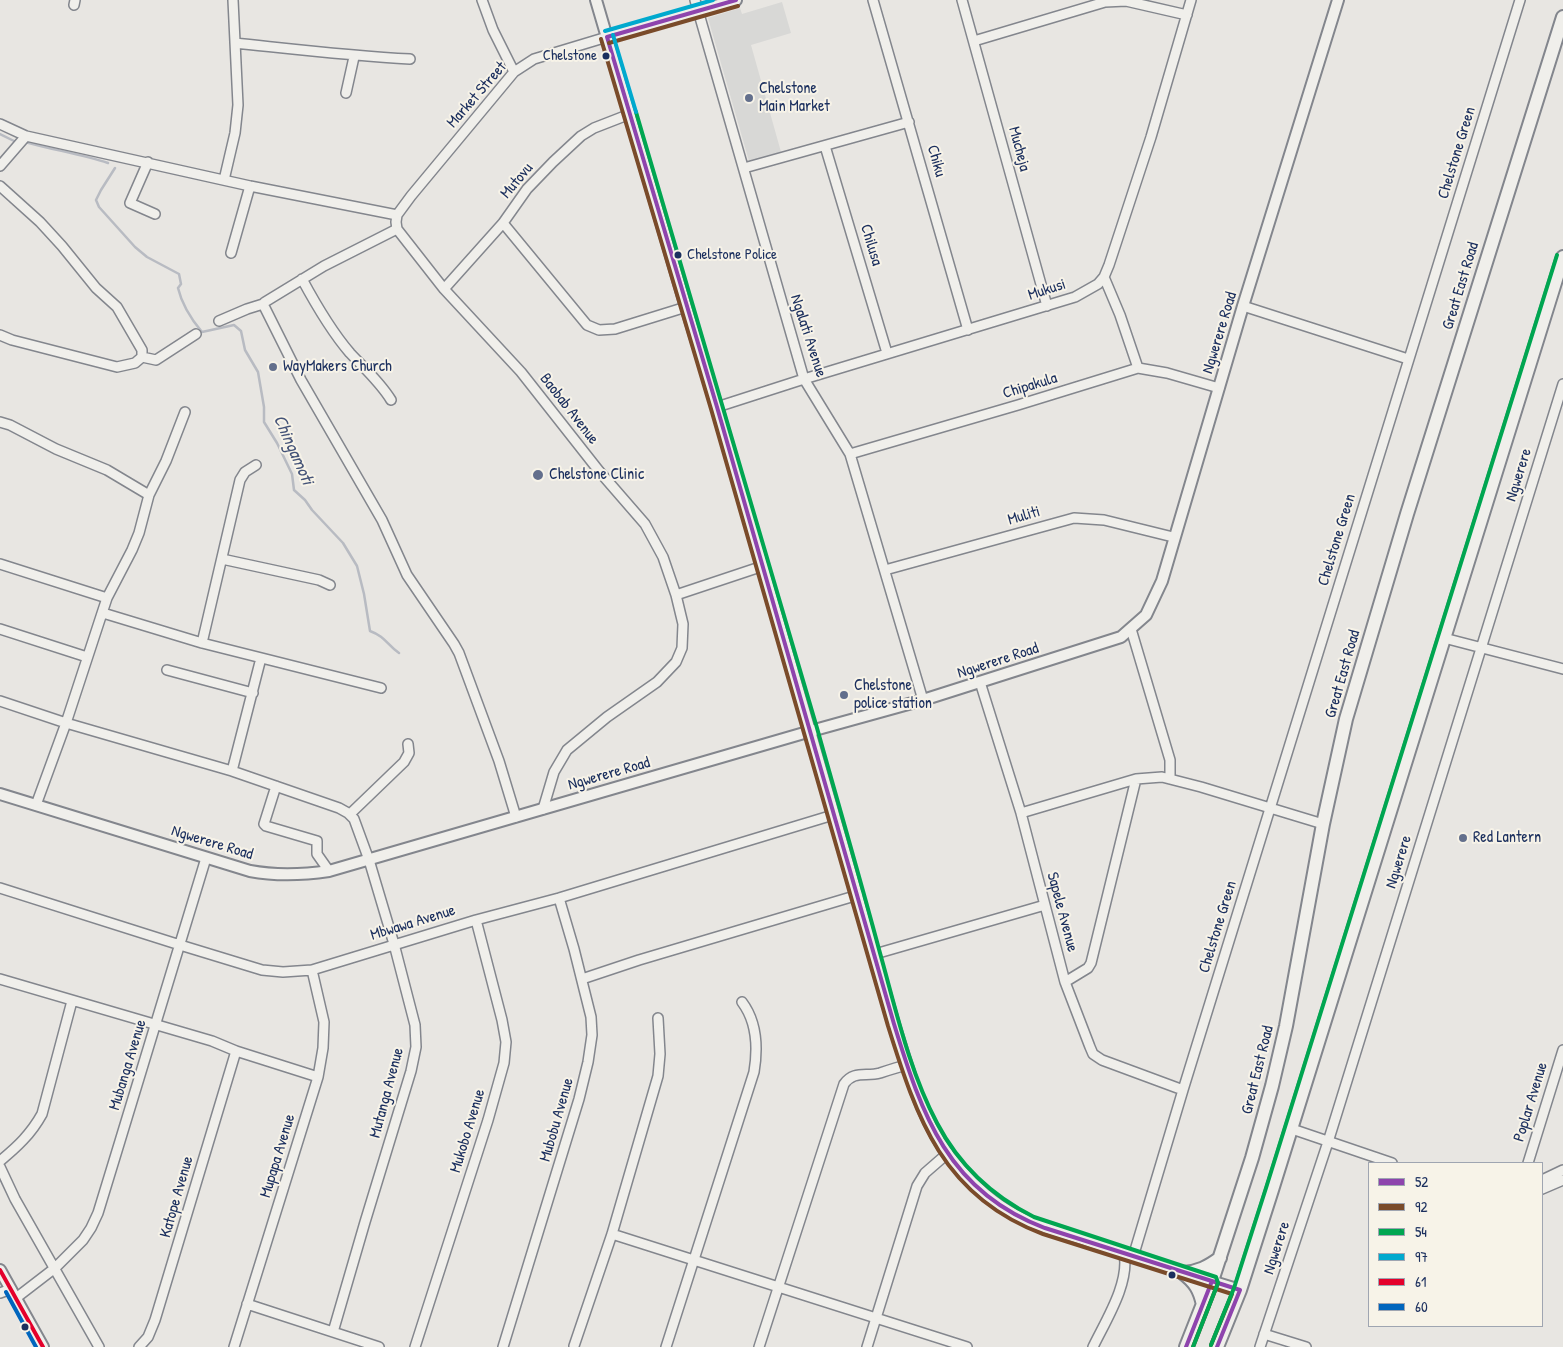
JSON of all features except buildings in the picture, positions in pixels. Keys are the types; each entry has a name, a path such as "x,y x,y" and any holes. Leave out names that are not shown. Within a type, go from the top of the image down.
{"main road":[{"name":"Great East Road","path":"1186,1347 1220,1258 1252,1158 1272,1086 1286,1026 1323,824 1352,700 1407,514 1563,17"},
{"path":"1217,1347 1240,1290 1292,1130 1563,257"},
{"path":"1183,1273 1196,1272 1220,1258"},
{"path":"1183,1273 1197,1286 1203,1305"}],"street":[{"path":"224,180 237,119 237,74 233,0"},
{"path":"482,0 493,30 514,72"},
{"path":"596,0 717,407 811,731 833,815 907,1065 926,1117 948,1153 976,1186 1008,1211 1032,1223 1240,1290"},
{"name":"Ngalati Avenue","path":"694,0 804,379 850,454 924,700"},
{"name":"Market Street","path":"397,215 514,72 534,59 736,0"},
{"name":"Chiku","path":"874,0 968,330"},
{"name":"Mucheja","path":"962,0 1047,306"},
{"path":"1138,368 1104,277 1122,230 1191,0"},
{"name":"Ngwerere Road","path":"0,794 250,871 271,875 299,875 329,871 924,700 1121,637 1146,615 1162,581 1243,306 1338,0"},
{"name":"Chelstone Green","path":"1093,1347 1122,1284 1129,1255 1271,809 1520,0"},
{"path":"974,41 1105,2 1126,1 1187,15"},
{"path":"235,43 354,57 410,59"},
{"path":"346,93 354,57"},
{"name":"Mutovu","path":"444,289 503,223 527,189 553,162 581,136 606,123 630,114"},
{"path":"744,168 909,122"},
{"path":"0,124 26,136 250,186 397,215 397,229 302,279 263,304 219,321"},
{"path":"0,166 26,136"},
{"name":"Chilusa","path":"825,146 887,354"},
{"path":"148,162 130,204 155,214"},
{"path":"0,186 40,222 96,288 118,307 142,350 142,357"},
{"path":"231,253 250,186"},
{"path":"503,223 587,325 599,330 615,329 686,307"},
{"name":"Baobab Avenue","path":"397,229 444,289 522,372 599,471 645,524 663,557 676,595 683,624 684,638 676,662 657,682 607,717 567,750 554,772 543,809"},
{"name":"Mukusi","path":"717,407 1075,297 1098,284 1104,277"},
{"path":"302,279 321,314 349,352 372,376 391,400"},
{"path":"263,304 301,380 382,520 407,575 459,654 499,761 516,816"},
{"path":"1243,306 1408,359"},
{"path":"0,334 21,342 117,367 134,363 142,357 156,360 196,334"},
{"name":"Chipakula","path":"850,454 1138,368 1166,373 1219,388"},
{"name":"Ngwerere","path":"1260,1347 1328,1142 1563,384"},
{"path":"36,805 66,723 107,598 132,550 139,533 149,495 166,461 185,412"},
{"path":"0,422 10,425 56,449 107,470 149,495"},
{"path":"202,643 240,480 245,472 256,465"},
{"name":"Muliti","path":"885,570 1074,518 1104,520 1174,537"},
{"path":"222,559 310,578 330,585"},
{"path":"0,564 107,598"},
{"path":"676,595 763,566"},
{"path":"103,613 202,643 381,688"},
{"path":"0,629 87,657"},
{"path":"1131,630 1170,760 1170,779"},
{"path":"1444,638 1563,669"},
{"path":"232,771 261,658"},
{"path":"167,670 253,693"},
{"name":"Sapele Avenue","path":"980,682 1021,813 1066,982 1090,1047 1097,1057 1183,1090"},
{"path":"0,701 66,723 232,771 334,806 350,814 404,762 409,753 408,744"},
{"path":"1021,813 1136,779 1162,777 1323,824"},
{"path":"1066,982 1088,968 1091,963 1136,779"},
{"path":"276,786 264,824 317,841 317,854 329,871"},
{"name":"Mutanga Avenue","path":"333,1332 364,1222 411,1072 416,1047 415,1025 394,944 369,860 354,819 350,814"},
{"name":"Mbwawa Avenue","path":"0,888 180,946 262,970 283,972 312,970 394,944 559,898 833,815"},
{"name":"Mubanga Avenue","path":"0,1293 14,1293 56,1268 83,1240 98,1213 206,858"},
{"path":"582,979 639,960 858,896"},
{"name":"Mubobu Avenue","path":"503,1347 558,1169 588,1062 592,1035 591,1016 559,898"},
{"path":"875,954 1045,905"},
{"name":"Mukobo Avenue","path":"415,1347 488,1120 504,1063 506,1042 502,1020 476,920"},
{"name":"Mupapa Avenue","path":"234,1347 318,1077 323,1048 324,1022 312,970"},
{"path":"0,979 212,1041 236,1051 318,1077"},
{"path":"0,1161 24,1140 42,1114 72,1001"},
{"path":"666,1347 754,1072 756,1041 748,1010 742,1002"},
{"path":"574,1346 612,1234 658,1076 660,1054 658,1018"},
{"name":"Poplar Avenue","path":"1528,1162 1563,1050"},
{"name":"Katope Avenue","path":"139,1347 148,1337 155,1320 236,1051"},
{"path":"759,1347 844,1084 848,1078 855,1075 879,1073 907,1065"},
{"path":"1292,1130 1389,1162"},
{"path":"867,1347 918,1186 925,1173 948,1153"},
{"path":"0,1167 15,1198 99,1347"},
{"path":"1543,1180 1563,1170"},
{"path":"1543,1189 1563,1180"},
{"path":"612,1234 967,1347"},
{"path":"0,1270 43,1347"},
{"path":"247,1304 379,1347"},
{"path":"1264,1334 1306,1347"}],"shaded area":[{"name":"Chelstone Main Market","path":"782,2 791,33 751,45 781,152 749,161 708,18 740,8 742,14"}],"waterway":[{"name":"Chingamoti","path":"0,134 14,141"},
{"name":"Chingamoti","path":"25,142 108,163"},
{"name":"Chingamoti","path":"115,168 96,200 99,207 135,247 147,257 179,274 181,284 178,288 184,306 202,332 234,325 241,331 245,350 258,372 264,407 264,422 292,474 294,490 343,543 357,566 370,631 383,638 399,653"}],"transit line":[{"name":"97","path":"605,31 713,0"},
{"name":"52","path":"607,37 736,0"},
{"name":"92","path":"609,43 738,6"},
{"name":"97","path":"613,35 636,112"},
{"name":"52","path":"607,37 717,407 894,1024 916,1089 929,1119 944,1147 962,1172 984,1194 1012,1213 1045,1228 1240,1290 1217,1347"},
{"name":"92","path":"601,39 711,409 888,1026 910,1093 923,1123 939,1151 958,1176 981,1199 1009,1218 1043,1234 1232,1294 1211,1345"},
{"name":"54","path":"636,112 795,651 904,1040 927,1103 946,1138 966,1166 991,1189 1019,1209 1034,1217 1216,1277 1218,1283 1193,1347"},
{"name":"54","path":"1211,1345 1234,1288 1266,1188 1557,255"},
{"name":"61","path":"0,1270 43,1347"},
{"name":"52","path":"1186,1347 1212,1281"},
{"name":"92","path":"1193,1347 1218,1283"},
{"name":"60","path":"6,1292 36,1347"}],"place":[{"name":"Chelstone","path":"606,56"},
{"name":"Chelstone Main Market","path":"749,98"},
{"name":"Chelstone Police","path":"678,255"},
{"name":"WayMakers Church","path":"273,367"},
{"name":"Chelstone Clinic","path":"538,475"},
{"name":"Chelstone police station","path":"844,695"},
{"name":"Red Lantern","path":"1463,838"}]}
